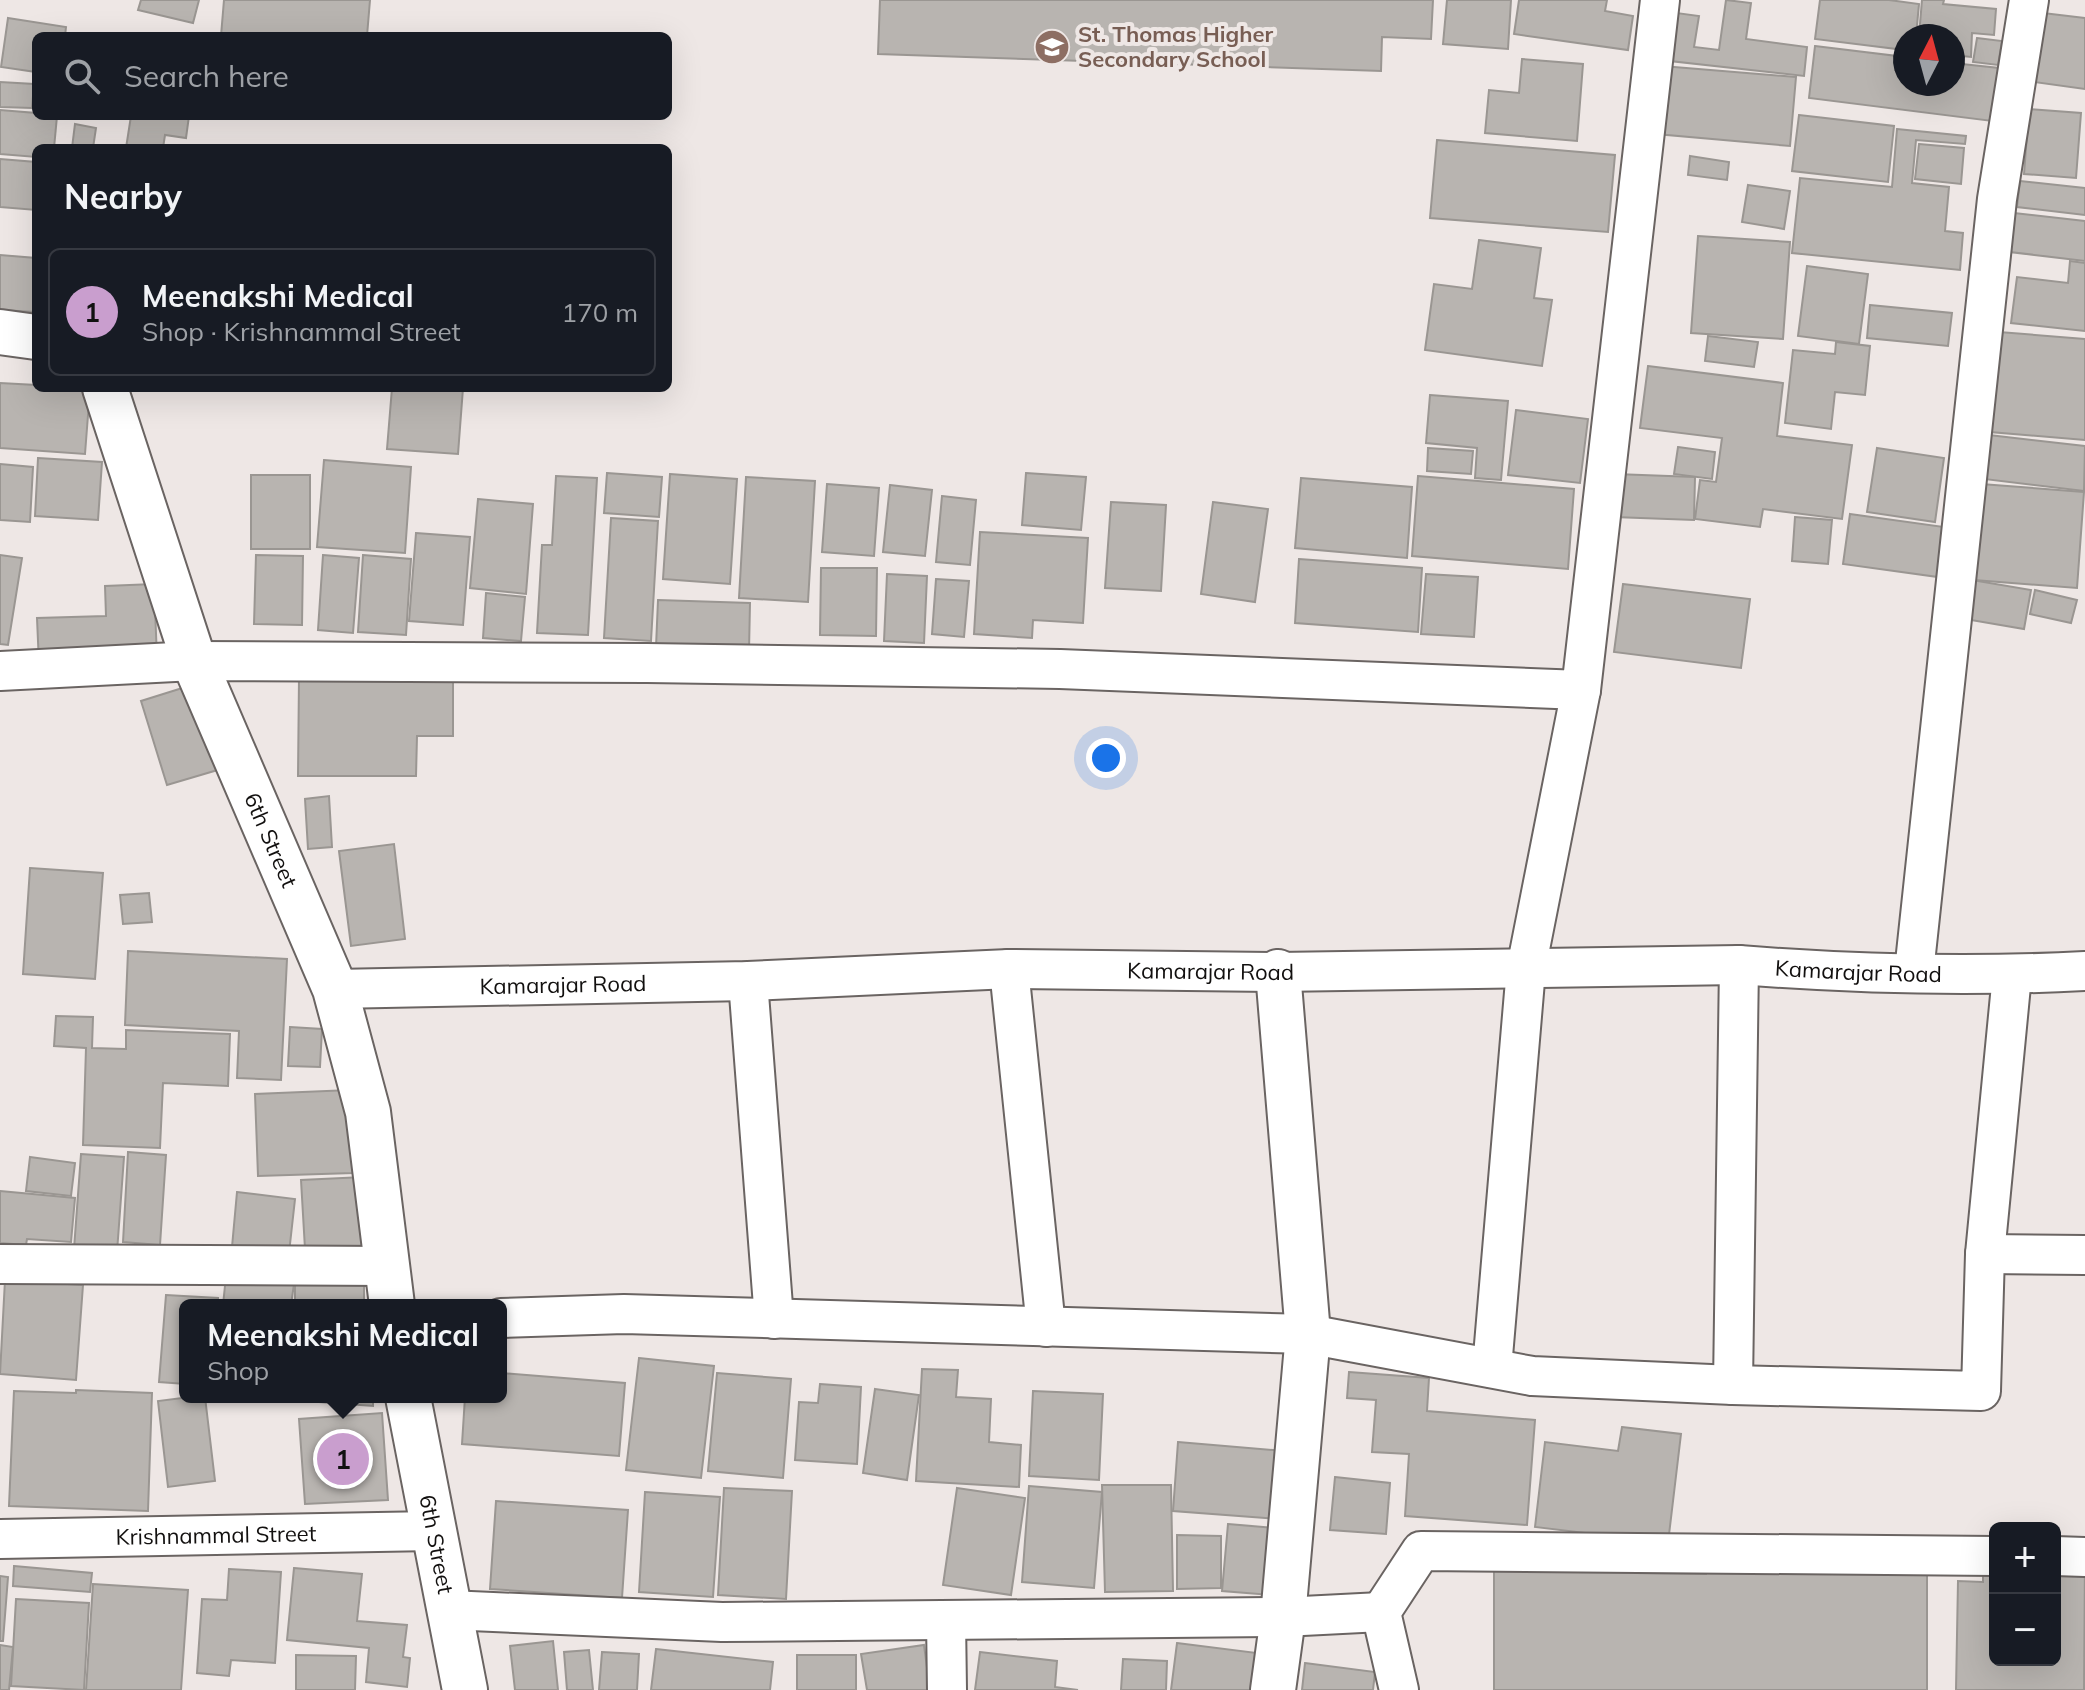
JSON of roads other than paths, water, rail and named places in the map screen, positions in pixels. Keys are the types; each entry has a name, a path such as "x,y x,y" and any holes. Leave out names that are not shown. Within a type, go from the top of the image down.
{"street":[{"path":"1492,1368 1526,969 1581,690 1660,0"},
{"path":"1914,972 1997,199 2029,0"},
{"path":"0,332 32,336"},
{"name":"6th Street","path":"106,392 194,661 335,989 368,1112 390,1285"},
{"path":"0,671 194,661 1060,669 1581,690"},
{"path":"1733,1385 1739,965"},
{"name":"Kamarajar Road","path":"335,989 748,981 1009,969 1278,972 1739,965 1800,970 2012,975 2085,971"},
{"path":"1009,969 1046,1327"},
{"path":"1273,1690 1283,1617 1308,1334 1278,972"},
{"path":"507,1318 624,1314 1308,1334 1532,1376 1981,1391 1985,1254 2012,975"},
{"path":"748,981 774,1319"},
{"path":"1985,1254 2085,1255"},
{"path":"0,1264 390,1285"},
{"name":"6th Street","path":"409,1403 465,1690"},
{"name":"Krishnammal Street","path":"0,1539 433,1531"},
{"path":"1399,1690 1381,1612 1421,1551 1989,1556"},
{"path":"2061,1556 2085,1557"},
{"path":"448,1610 722,1622 1283,1617 1381,1612"},
{"path":"946,1620 947,1690"}],"place":[{"name":"St. Thomas Higher Secondary School","path":"1052,47"},
{"name":"Meenakshi Medical","path":"343,1459"}]}
